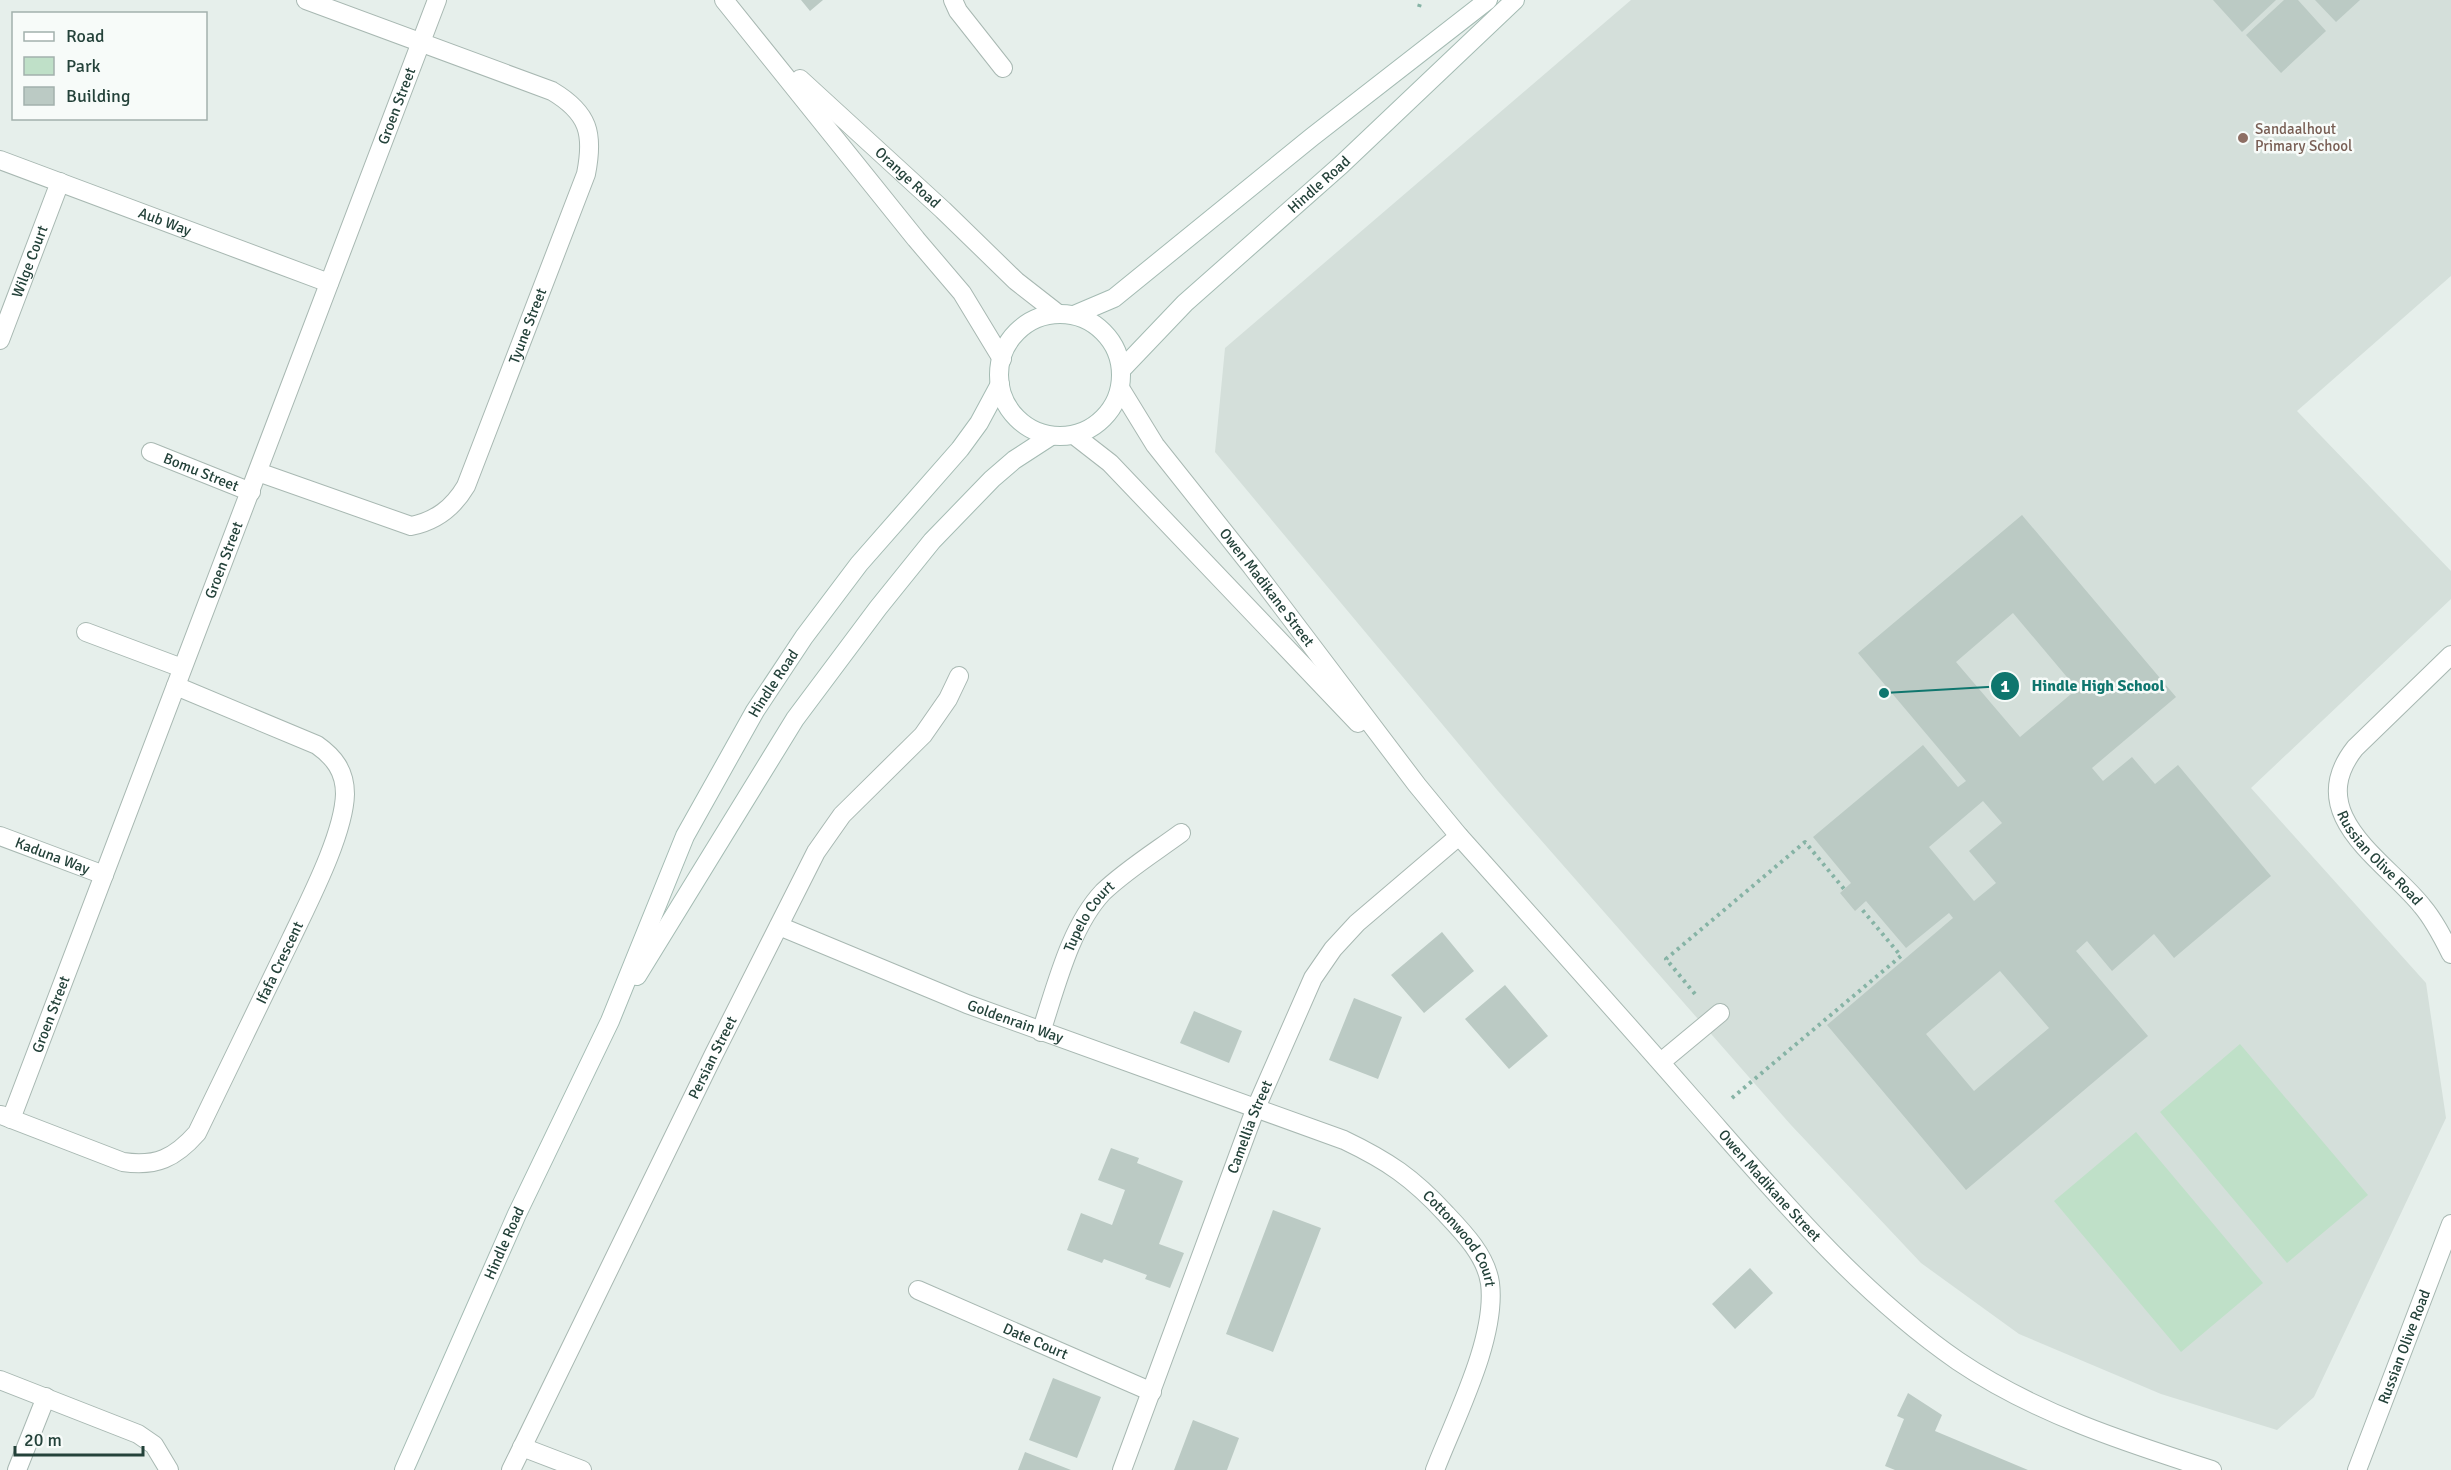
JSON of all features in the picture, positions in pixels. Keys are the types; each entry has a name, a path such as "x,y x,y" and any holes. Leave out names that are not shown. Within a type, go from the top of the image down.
{"street":[{"name":"Tyune Street","path":"258,472 411,526 425,523 449,509 466,486 586,174 590,152 590,135 578,112 565,99 552,91 306,0"},
{"name":"Groen Street","path":"5,1117 104,875 436,0"},
{"name":"Orange Road","path":"724,0 962,293 1002,358"},
{"path":"953,0 958,11 1003,68"},
{"path":"1066,314 1090,321 1103,330 1114,344 1122,369 1118,399 1105,416 1091,428 1074,435 1050,436 1036,431 1012,413 1004,399 1000,384 1002,358 1007,344 1016,332 1029,322 1066,314 1114,298 1312,137 1488,0"},
{"name":"Hindle Road","path":"1122,369 1185,303 1341,165 1515,0"},
{"name":"Orange Road","path":"759,42 943,210 1016,281 1066,314"},
{"name":"Aub Way","path":"0,160 329,283"},
{"name":"Wilge Court","path":"0,340 60,183"},
{"name":"Hindle Road","path":"404,1470 517,1214 610,1021 685,836 755,711 804,637 859,564 973,432 1000,384"},
{"name":"Owen Madikane Street","path":"1119,388 1155,445 1252,567 1417,785 1459,836 1834,1256 1882,1300 1959,1361 2038,1406 2113,1438 2212,1470"},
{"name":"Owen Madikane Street","path":"1074,435 1110,463 1417,785"},
{"name":"Hindle Road","path":"610,1021 795,719 864,627 932,541 973,497 1014,460 1050,436"},
{"name":"Bomu Street","path":"151,452 251,492"},
{"path":"86,632 182,668"},
{"name":"Russian Olive Road","path":"2451,655 2355,748 2342,767 2337,788 2344,821 2423,907 2451,954"},
{"name":"Persian Street","path":"511,1470 816,852 842,815 923,735 948,699 959,676"},
{"name":"Ifafa Crescent","path":"5,1117 123,1162 153,1163 184,1148 197,1133 312,894 338,831 344,808 345,791 342,771 332,756 317,745 176,686"},
{"name":"Tupelo Court","path":"1041,1032 1078,930 1091,908 1122,876 1181,833"},
{"name":"Kaduna Way","path":"0,836 104,875"},
{"name":"Camellia Street","path":"1122,1470 1255,1110 1313,978 1333,949 1357,923 1459,836"},
{"name":"Goldenrain Way","path":"779,926 967,1004 1255,1110"},
{"path":"1661,1062 1720,1013"},
{"name":"Cottonwood Court","path":"1255,1110 1344,1140 1402,1171 1437,1204 1464,1234 1481,1258 1490,1282 1490,1309 1485,1342 1435,1470"},
{"name":"Russian Olive Road","path":"2357,1470 2451,1224"},
{"name":"Date Court","path":"918,1290 1152,1392"},
{"path":"0,1380 138,1434 154,1445 169,1470"},
{"path":"17,1470 46,1397"},
{"path":"522,1447 582,1470"}],"path":[{"path":"1419,7 1421,0"},
{"path":"1700,999 1666,959 1805,842 1844,889"},
{"path":"1709,1118 1900,956 1860,908"}],"shaded area":[{"path":"1631,0 2451,0 2451,276 2297,411 2451,571 2451,599 2251,788 2426,983 2446,1118 2314,1397 2277,1430 2161,1394 2019,1334 1921,1263 1791,1125 1498,791 1215,452 1225,348"}],"green space":[{"path":"2240,1044 2368,1195 2287,1263 2160,1112"},
{"path":"2136,1132 2263,1283 2181,1352 2054,1201"}],"building":[{"path":"801,0 823,0 810,11"},
{"path":"2213,0 2276,0 2242,32"},
{"path":"2284,0 2298,0 2326,31 2281,73 2246,35"},
{"path":"2315,0 2360,0 2336,22"},
{"path":"2022,515 2176,697 2092,768 2103,781 2132,757 2155,784 2178,765 2271,876 2174,958 2154,934 2112,971 2087,941 2076,951 2148,1036 1966,1190 1827,1025 1953,918 1949,913 1906,948 1866,901 1855,911 1840,893 1851,883 1813,837 1923,745 1958,787 1966,781 1858,653","holes":["2013,613 2077,689 2020,737 1956,662","1983,801 2002,823 1969,851 1996,883 1974,901 1929,847","2000,971 2049,1028 1974,1091 1926,1034"]},
{"path":"1442,932 1474,971 1424,1013 1391,975"},
{"path":"1505,985 1548,1036 1509,1069 1465,1019"},
{"path":"1354,998 1402,1017 1378,1079 1329,1060"},
{"path":"1194,1011 1242,1031 1229,1063 1180,1043"},
{"path":"1111,1148 1139,1158 1137,1163 1183,1181 1159,1244 1184,1253 1170,1288 1145,1279 1147,1275 1104,1259 1102,1263 1067,1250 1081,1213 1112,1225 1125,1190 1098,1180"},
{"path":"1273,1210 1321,1228 1273,1352 1226,1334"},
{"path":"1750,1268 1773,1293 1735,1329 1712,1304"},
{"path":"1053,1378 1101,1397 1077,1458 1029,1440"},
{"path":"1908,1393 1942,1415 1935,1431 2028,1470 1895,1470 1885,1466 1904,1419 1897,1416"},
{"path":"1193,1420 1239,1438 1227,1470 1174,1470"},
{"path":"1025,1452 1071,1470 1018,1470"}],"place":[{"name":"Sandaalhout Primary School","path":"2243,138"},
{"name":"Hindle High School","path":"1884,693"}]}
